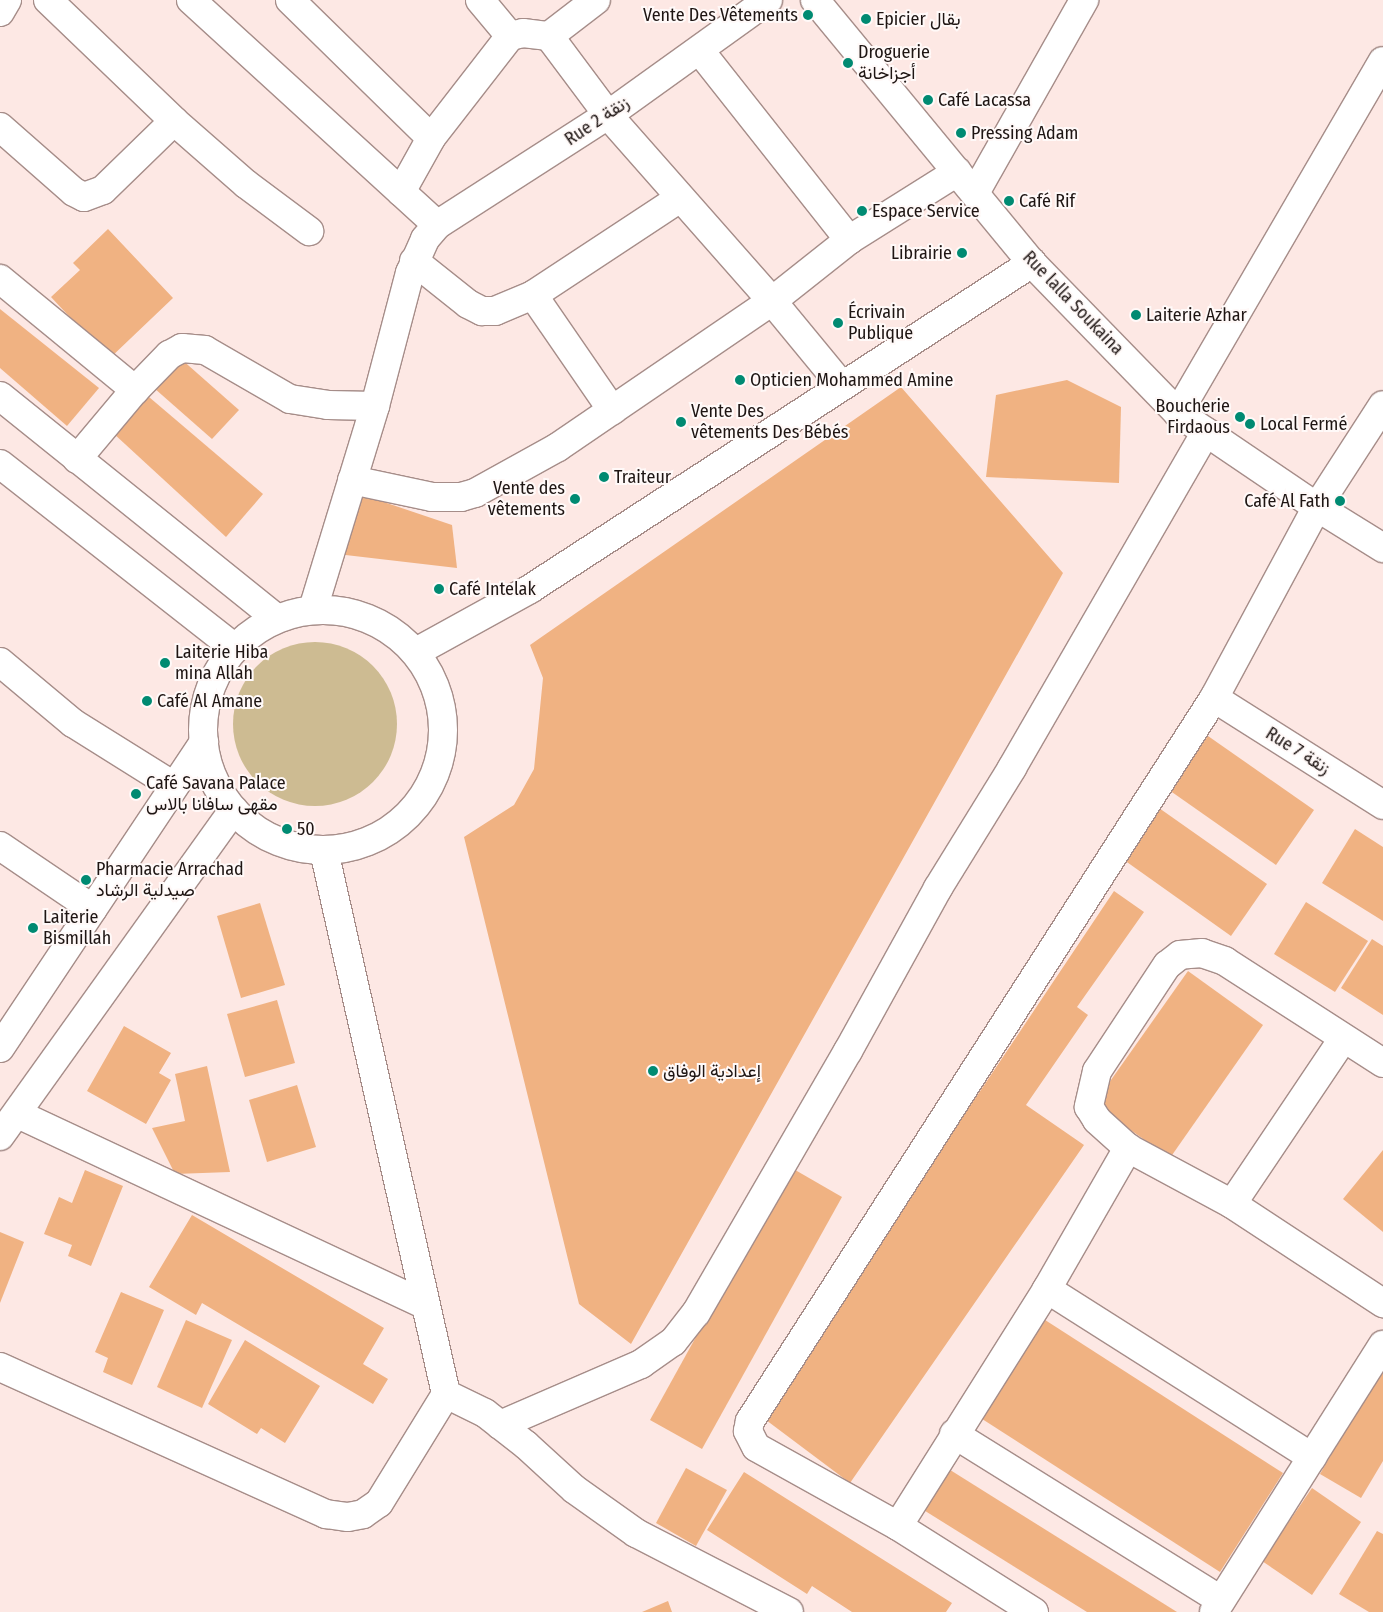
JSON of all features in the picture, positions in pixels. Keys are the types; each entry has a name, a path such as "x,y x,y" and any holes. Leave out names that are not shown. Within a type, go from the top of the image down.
{"street":[{"path":"48,0 174,121 246,184 309,231"},
{"path":"190,0 401,192 425,242 456,296 482,311 502,309 533,295 680,198"},
{"path":"290,0 431,138"},
{"path":"480,0 510,36"},
{"path":"401,192 431,138 510,36 523,33 549,36 596,0"},
{"name":"Rue 2 زنقة","path":"425,242 700,51 768,0"},
{"name":"Rue lalla Soukaina","path":"815,0 1032,263 1178,413 1317,507 1383,548"},
{"path":"975,193 1084,0"},
{"path":"549,36 608,115 772,300 842,386"},
{"path":"700,51 849,240"},
{"path":"1178,413 1383,60"},
{"path":"0,127 74,192 84,197 103,190 174,121"},
{"path":"352,480 432,497 461,498 558,446 772,300 849,240 957,172"},
{"path":"313,609 425,242"},
{"path":"416,652 530,589 1032,263"},
{"path":"0,279 135,390"},
{"path":"533,295 612,410"},
{"path":"77,459 135,390 169,355 192,347 205,350 283,397 328,405 375,406"},
{"path":"0,396 276,618"},
{"path":"1034,1612 898,1526 756,1447 748,1431 750,1421 1214,698 1317,507 1383,405"},
{"path":"500,1425 641,1364 673,1342 696,1313 843,1060 938,888 1012,768 1206,432"},
{"path":"0,464 235,648"},
{"path":"313,609 352,612 370,618 387,627 416,652 436,686 441,704 443,744 432,781 411,813 388,831 362,844 324,851 274,840 233,810 213,778 204,742 206,704 211,686 235,648 259,627 276,618 313,609"},
{"path":"0,662 73,723 174,786"},
{"name":"Rue 7 زنقة","path":"1214,698 1383,804"},
{"path":"0,1048 8,1021 93,909 204,742"},
{"path":"0,1136 18,1114 161,907 233,810"},
{"path":"0,846 93,909"},
{"path":"0,1367 326,1514 348,1517 363,1514 379,1503 446,1394 424,1304 324,851"},
{"path":"1383,1063 1343,1039 1225,961 1202,953 1180,955 1167,964 1097,1071 1091,1087 1089,1107 1098,1120 1128,1148 1232,1204 1383,1303"},
{"path":"1232,1204 1343,1039"},
{"path":"18,1114 424,1304"},
{"path":"898,1526 954,1434 1047,1289 1128,1148"},
{"path":"1047,1289 1312,1457"},
{"path":"954,1434 1218,1606 1383,1345"},
{"path":"446,1394 485,1413 574,1489 636,1534 789,1612"}],"shaded area":[{"path":"323,642 339,645 354,651 379,672 388,685 394,700 397,724 396,740 388,763 367,788 354,797 339,803 307,806 291,803 269,793 246,770 234,740 233,716 236,700 246,678 269,655 299,643"}],"building":[{"path":"108,229 173,298 109,359 51,297 80,270 73,263"},
{"path":"0,309 99,388 67,426 0,368"},
{"path":"180,358 239,410 212,439 154,388"},
{"path":"1067,380 1121,407 1119,483 986,477 996,395"},
{"name":"إعدادية الوفاق","path":"901,387 1063,573 631,1344 579,1304 464,837 514,805 534,769 543,678 530,645"},
{"path":"149,397 263,494 226,537 113,433"},
{"path":"363,495 452,525 457,568 337,554"},
{"path":"1208,736 1314,810 1276,865 1169,790"},
{"path":"1159,808 1267,884 1231,936 1124,860"},
{"path":"1355,829 1383,847 1383,921 1322,883"},
{"path":"1114,891 1144,912 1077,1007 1088,1015 1026,1105 1084,1145 850,1483 762,1417"},
{"path":"1306,902 1368,941 1335,992 1274,954"},
{"path":"260,903 285,985 241,998 217,916"},
{"path":"1372,939 1383,946 1383,1015 1341,988"},
{"path":"1188,971 1263,1025 1170,1158 1094,1104"},
{"path":"277,1000 295,1063 245,1077 227,1014"},
{"path":"124,1026 171,1053 159,1073 171,1080 146,1124 87,1091"},
{"path":"207,1066 230,1172 175,1174 152,1128 185,1121 175,1074"},
{"path":"297,1085 316,1147 267,1162 249,1100"},
{"path":"1383,1150 1383,1232 1343,1199"},
{"path":"790,1167 842,1197 702,1449 650,1420"},
{"path":"85,1170 123,1186 91,1266 68,1256 72,1245 44,1234 59,1197 72,1203"},
{"path":"192,1215 384,1328 363,1364 388,1379 373,1404 202,1303 196,1315 149,1287"},
{"path":"0,1232 24,1242 0,1303"},
{"path":"121,1292 164,1310 132,1385 103,1372 108,1358 95,1352"},
{"path":"1042,1318 1283,1473 1220,1572 979,1417"},
{"path":"186,1320 232,1340 202,1408 157,1387"},
{"path":"245,1340 320,1386 285,1443 261,1428 257,1434 208,1404"},
{"path":"1383,1365 1383,1461 1361,1498 1320,1474"},
{"path":"686,1468 727,1490 696,1546 656,1523"},
{"path":"947,1468 1177,1612 1087,1612 922,1509"},
{"path":"744,1472 952,1603 946,1612 852,1612 812,1586 807,1594 707,1530"},
{"path":"1312,1488 1361,1522 1312,1595 1262,1561"},
{"path":"1377,1531 1383,1534 1383,1612 1369,1612 1339,1594"},
{"path":"668,1601 672,1612 642,1612"}],"place":[{"name":"Vente Des Vêtements","path":"808,15"},
{"name":"Epicier بقال","path":"866,19"},
{"name":"Droguerie أجزاخانة","path":"848,63"},
{"name":"Café Lacassa","path":"928,100"},
{"name":"Pressing Adam","path":"961,133"},
{"name":"Café Rif","path":"1009,201"},
{"name":"Espace Service","path":"862,211"},
{"name":"Librairie","path":"962,253"},
{"name":"Laiterie Azhar","path":"1136,315"},
{"name":"Écrivain Publique","path":"838,323"},
{"name":"Opticien Mohammed Amine","path":"740,380"},
{"name":"Boucherie Firdaous","path":"1240,417"},
{"name":"Vente Des vêtements Des Bébés","path":"681,422"},
{"name":"Local Fermé","path":"1250,424"},
{"name":"Traiteur","path":"604,477"},
{"name":"Vente des vêtements","path":"575,499"},
{"name":"Café Al Fath","path":"1340,501"},
{"name":"Café Intelak","path":"439,589"},
{"name":"Laiterie Hiba mina Allah","path":"165,663"},
{"name":"Café Al Amane","path":"147,701"},
{"name":"Café Savana Palace مقهى سافانا بالاس","path":"136,794"},
{"name":"50","path":"287,829"},
{"name":"Pharmacie Arrachad صيدلية الرشاد","path":"86,880"},
{"name":"Laiterie Bismillah","path":"33,928"},
{"name":"إعدادية الوفاق","path":"653,1071"}]}
